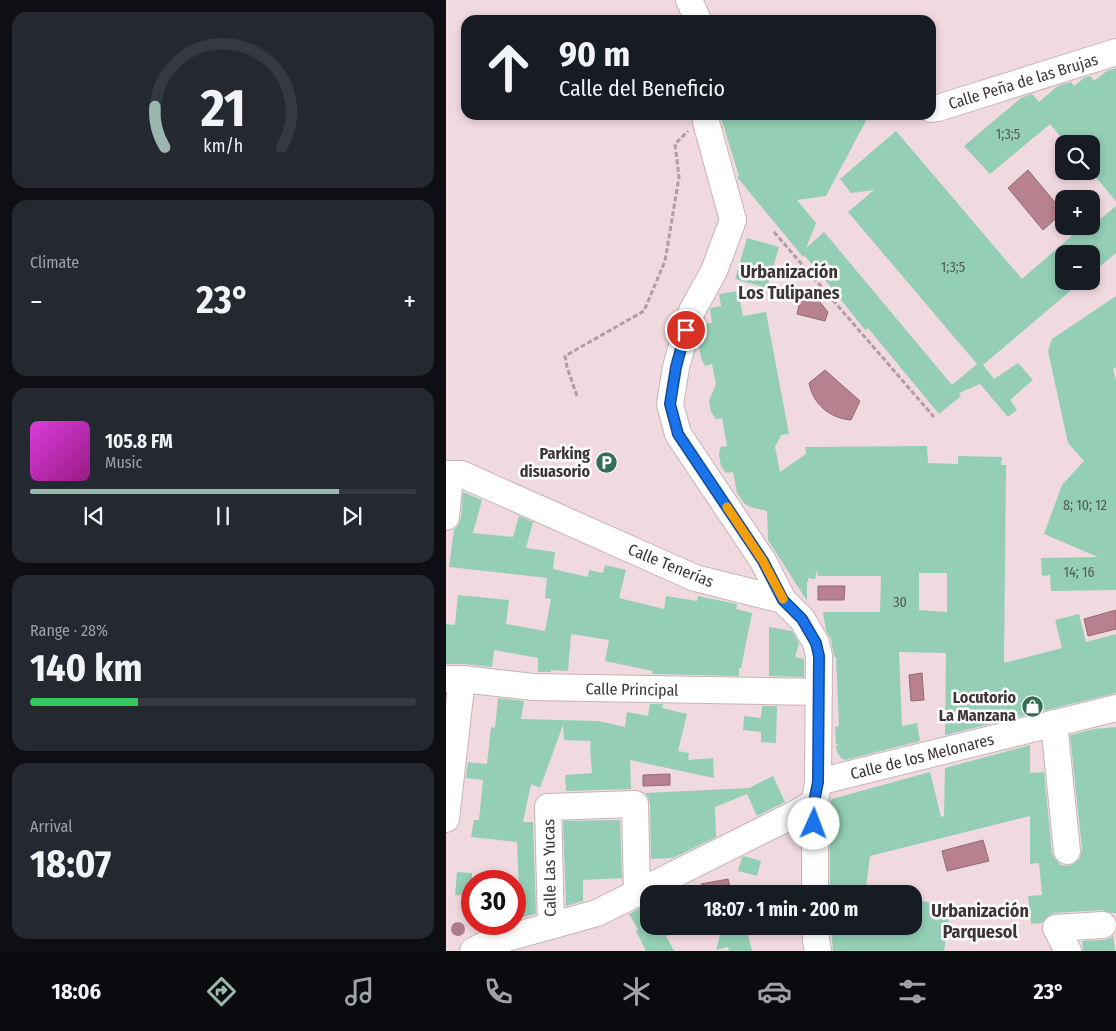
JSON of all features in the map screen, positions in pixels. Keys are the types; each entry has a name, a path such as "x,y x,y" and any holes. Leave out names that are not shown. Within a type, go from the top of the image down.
{"street":[{"path":"689,0 696,15"},
{"name":"Calle Peña de las Brujas","path":"936,108 1116,52"},
{"path":"706,120 733,220 714,270 692,311 676,367 670,404 678,434 763,561 783,600 802,619 816,643 819,656 819,692 815,885"},
{"path":"446,517 448,474"},
{"name":"Calle Tenerías","path":"448,474 461,474 695,578 783,600"},
{"path":"446,819 454,679"},
{"name":"Calle Principal","path":"454,679 533,687 819,692"},
{"name":"Calle de los Melonares","path":"473,951 489,943 597,913 795,814 816,792 1054,723 1116,708"},
{"path":"1054,723 1067,851"},
{"name":"Calle Las Yucas","path":"551,926 548,808 635,804 637,894"},
{"path":"1068,951 1056,928 1103,925"},
{"path":"816,935 818,951"}],"path":[{"path":"577,396 565,356 644,311 665,261 679,176 676,144 686,132 704,120"},
{"path":"774,232 934,417"}],"shaded area":[{"path":"1028,170 1055,202 1055,219 1043,230 1008,188"},
{"path":"802,292 814,295 828,312 825,321 797,314"},
{"path":"825,370 860,401 851,420 829,413 823,409 814,397 809,383"},
{"path":"818,586 845,586 844,600 818,600"},
{"path":"1116,610 1116,629 1088,636 1084,619"},
{"path":"922,673 924,700 911,701 909,675"},
{"path":"670,774 670,785 643,786 643,775"},
{"path":"983,840 989,861 947,871 942,851"},
{"path":"728,879 730,885 701,885"}],"building":[{"path":"1116,68 1116,201 1098,180 1100,180 1100,135 1059,135 1050,124 990,174 964,146 1021,98 1032,94 1039,102 1058,86 1071,82 1074,86 1090,76 1094,81 1107,71"},
{"path":"722,120 866,120 826,196 797,200 816,223 806,248 824,232 952,385 977,364 848,212 874,190 851,193 840,179 896,131 1022,279 1055,250 1055,290 1071,290 983,365 994,379 1018,363 1033,380 1010,400 1017,410 1008,417 980,384 959,393 961,396 939,414 868,328 865,330 818,271 804,255 803,257 737,177 739,176"},
{"path":"1116,206 1116,253 1100,266 1100,245 1061,245 1073,235 1100,235 1100,219"},
{"path":"747,238 779,247 767,288 735,279"},
{"path":"738,291 743,316 766,312 789,434 781,435 775,447 780,472 806,454 805,447 927,446 928,463 958,464 958,456 1002,457 1001,465 1006,465 1004,663 1062,648 1055,620 1079,614 1086,642 1116,634 1116,693 945,735 946,653 899,652 902,726 917,723 920,741 845,760 841,758 837,752 836,746 839,744 836,744 835,727 839,726 836,657 834,657 831,639 826,631 823,612 880,612 881,576 818,576 817,570 815,579 808,578 807,601 768,540 767,511 750,507 744,503 737,493 733,472 726,473 721,466 720,447 727,446 722,418 716,419 711,412 709,401 716,384 712,364 705,366 699,347 701,339 707,337 705,324 712,323 711,308 721,306 719,294","holes":["919,573 947,573 947,612 919,610"]},
{"path":"1116,296 1116,367 1113,369 1116,381 1116,590 1051,591 1050,575 1042,576 1041,558 1098,557 1044,534 1062,485 1084,461 1068,443 1048,351 1052,339"},
{"path":"463,492 482,500 473,533 513,537 519,516 533,522 526,548 555,552 553,569 588,577 589,570 603,573 605,565 626,570 619,598 664,609 666,596 697,601 698,596 737,604 736,609 752,613 741,668 739,668 739,676 652,674 653,671 605,661 609,640 571,634 568,671 551,670 551,672 538,672 538,658 494,650 492,667 446,664 446,624 455,625 458,595 509,600 506,624 545,631 551,599 545,598 547,578 449,567 454,530 461,518"},
{"path":"769,627 792,631 799,643 795,657 804,659 804,677 769,676"},
{"path":"498,698 524,701 521,719 598,721 625,727 627,712 648,716 650,704 663,704 662,708 687,714 678,751 689,753 688,760 713,758 714,778 630,760 631,789 566,791 565,775 592,773 591,741 564,740 563,725 540,788 531,784 523,822 533,822 536,914 526,916 526,870 518,870 517,842 471,837 474,820 479,820 483,780 466,778 468,762 487,764 491,727 495,728"},
{"path":"762,706 777,706 776,743 761,742 761,732 743,730 744,716 761,718"},
{"path":"1116,727 1116,913 1102,910 1055,913 1048,916 1042,923 1031,924 1028,896 1042,895 1039,863 1030,864 1030,816 870,856 866,885 830,885 830,803 832,799 930,772 941,817 944,816 945,768 1030,745 1030,773 1044,772 1052,853 1061,865 1068,866 1075,863 1080,858 1082,849 1070,735 1094,729"},
{"path":"773,776 785,802 757,816 747,794 715,807 716,837 673,858 651,859 650,804 645,793 749,788"},
{"path":"620,820 622,878 583,880 583,901 566,906 563,821"},
{"path":"744,856 761,861 757,876 738,871"},
{"path":"457,872 461,872 461,895 455,895"},
{"path":"922,901 951,905 944,951 833,951 832,935 922,935"},
{"path":"640,908 640,935 668,935 666,936 674,951 646,951 636,931 638,929 629,914"},
{"path":"720,935 748,935 752,951 729,951 728,947 716,950"},
{"path":"1113,935 1115,951 1083,951 1082,941 1104,940 1111,938"}],"slow traffic":[{"path":"727,507 763,561 783,599"}],"place":[{"name":"Parking disuasorio","path":"606,462"},
{"name":"Locutorio La Manzana","path":"1032,706"}],"district":[{"name":"Urbanización Los Tulipanes","path":"789,282"},
{"name":"Urbanización Parquesol","path":"980,921"}],"route":[{"path":"686,330 676,367 670,404 678,434 763,561 783,600 802,619 816,643 819,656 818,782 814,802 814,824"}]}
